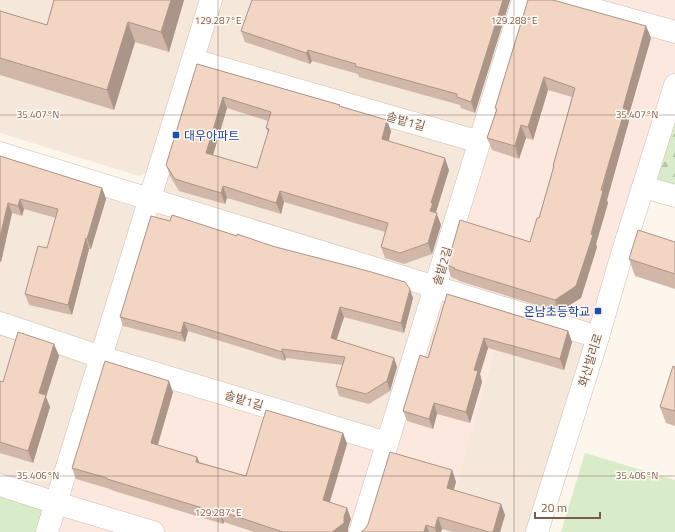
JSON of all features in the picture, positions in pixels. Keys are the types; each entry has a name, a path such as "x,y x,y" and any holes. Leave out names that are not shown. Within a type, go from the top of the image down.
{"street":[{"path":"47,532 211,0"},
{"name":"솔밭2길","path":"360,532 523,0"},
{"path":"560,0 675,32"},
{"name":"솔밭1길","path":"193,60 480,142"},
{"name":"화산발리로","path":"537,532 675,84"},
{"path":"0,153 598,337"},
{"path":"643,187 675,196"},
{"name":"솔밭1길","path":"0,323 101,357 387,443"},
{"path":"0,485 153,532"}],"shaded area":[{"path":"0,0 523,0 387,443 56,503 0,485 0,153 150,199 159,168 139,176 0,133"},
{"path":"523,0 675,0 675,196 644,187 598,337 506,309 443,532 47,532 101,357 388,443"},
{"path":"506,309 598,337 538,532 443,532"}],"green space":[{"path":"675,91 675,196 643,187"},
{"path":"585,453 675,480 675,532 561,532"},
{"path":"0,485 56,503 47,532 0,532"}],"building":[{"path":"54,0 171,0 161,32 128,22 107,90 0,58 0,11 47,25"},
{"path":"252,0 503,0 471,102 457,97 457,94 355,66 356,64 308,50 306,53 241,31"},
{"path":"528,0 553,0 646,26 623,108 625,109 601,190 603,191 591,234 593,235 576,286 555,300 454,269 455,268 447,265 460,220 530,242 537,218 539,218 575,88 544,77 528,127 521,125 515,146 487,138 497,109 495,108"},
{"path":"197,64 387,120 382,139 445,158 431,203 433,203 430,211 437,213 428,243 400,253 381,247 388,223 280,191 276,203 223,186 221,193 175,179 166,165","holes":["223,97 271,112 266,128 269,129 257,168 206,153"]},
{"path":"0,156 102,188 87,239 86,238 68,305 25,294 38,246 47,248 58,209 20,199 18,206 8,203 0,237"},
{"path":"172,215 237,236 237,234 272,246 405,282 410,289 401,323 340,307 331,338 394,358 387,381 366,394 336,386 345,357 282,349 282,352 184,322 181,333 120,317 151,216 170,221"},
{"path":"638,230 675,242 675,274 629,259"},
{"path":"447,294 568,331 560,359 484,338 474,370 478,371 466,412 434,403 429,419 403,411 420,355 428,358"},
{"path":"18,332 54,344 39,393 46,395 28,451 0,442 0,381 3,382"},
{"path":"105,361 169,381 151,443 197,457 196,462 246,476 266,410 343,433 323,500 347,508 344,523 332,532 283,532 220,511 219,513 72,468"},
{"path":"673,366 675,367 675,411 660,407"},
{"path":"390,452 452,470 447,488 501,504 493,532 438,517 435,528 426,525 424,532 362,532 368,524"}],"place":[{"name":"대우아파트","path":"176,135"},
{"name":"온남초등학교","path":"598,311"}]}
